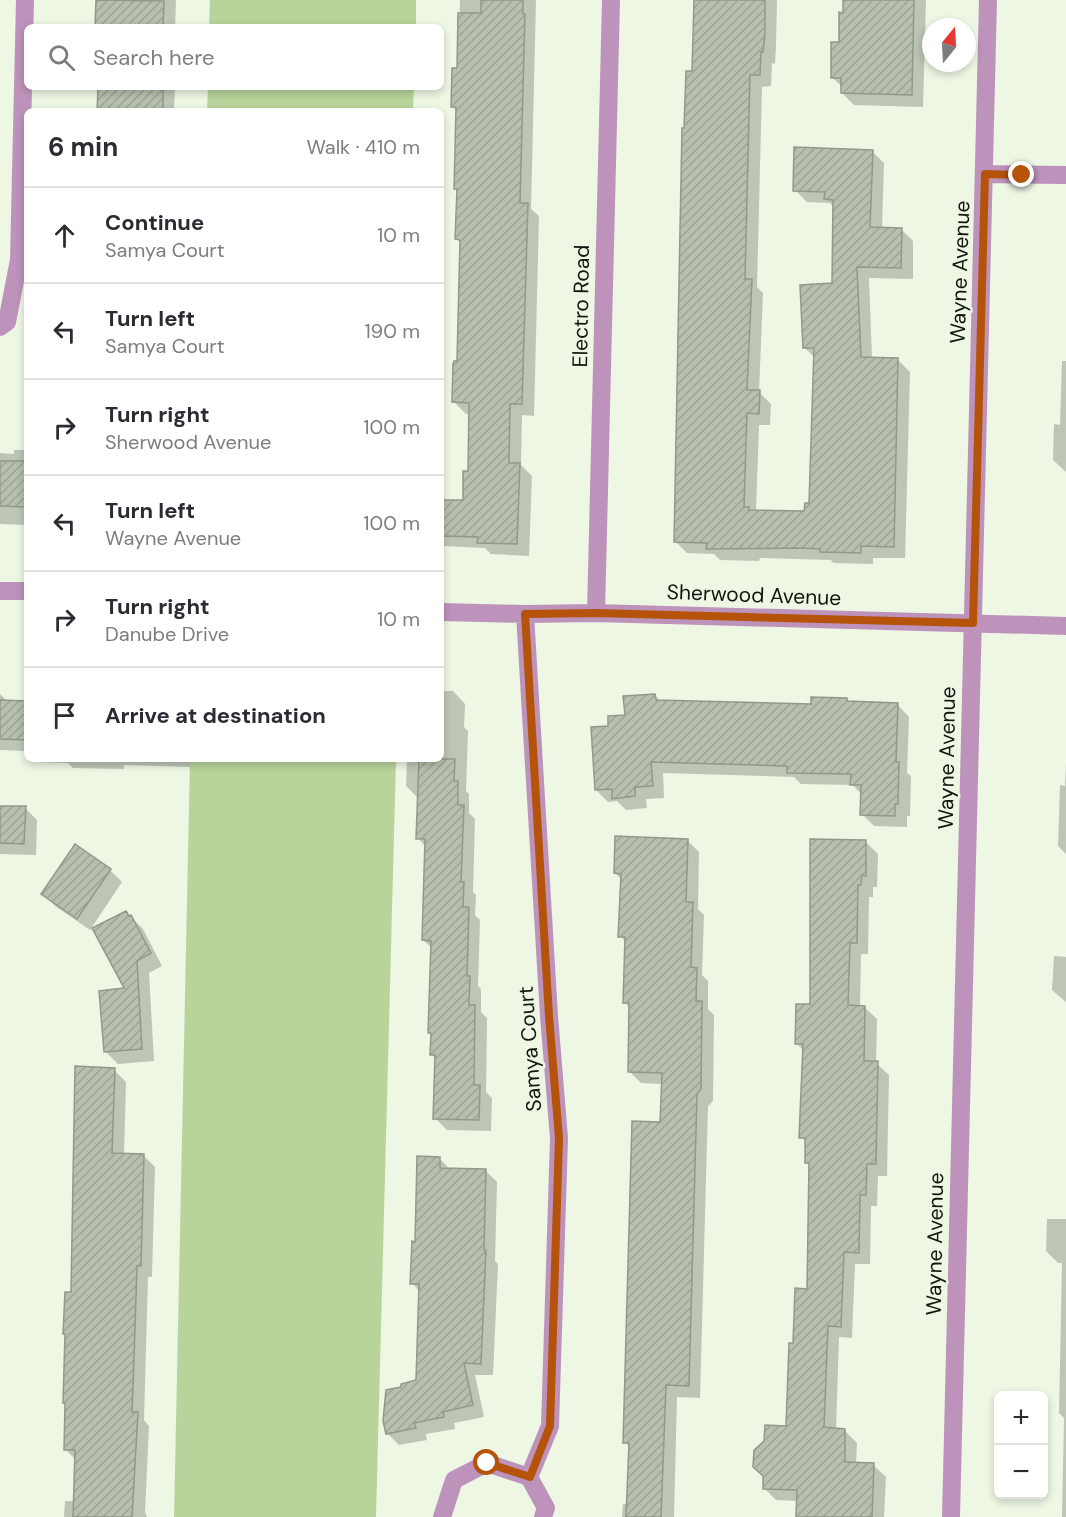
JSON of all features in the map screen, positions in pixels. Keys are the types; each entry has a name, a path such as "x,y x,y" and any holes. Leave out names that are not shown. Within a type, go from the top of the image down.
{"street":[{"path":"24,24 25,0"},
{"name":"Electro Road","path":"596,613 612,0"},
{"name":"Wayne Avenue","path":"951,1517 988,0"},
{"path":"0,327 7,322 19,260 24,43"},
{"path":"985,174 1066,175"},
{"path":"0,591 24,591"},
{"name":"Sherwood Avenue","path":"444,612 596,613 1066,626"},
{"name":"Samya Court","path":"525,614 549,1016 559,1138 550,1426 530,1477"},
{"path":"442,1517 454,1480 487,1463 530,1477 546,1508 543,1517"}],"green space":[{"path":"210,0 416,0 416,24 209,24"},
{"path":"208,90 414,90 413,108 207,108"},
{"path":"190,762 396,762 376,1517 174,1517"}],"building":[{"path":"96,0 164,1 163,24 95,24"},
{"path":"481,0 523,0 523,14 525,14 520,203 528,203 522,404 510,404 509,463 520,463 517,544 477,543 478,537 444,536 444,500 463,500 463,471 468,471 469,403 452,402 453,364 457,361 460,240 455,239 456,107 451,107 452,68 457,68 458,13 481,13"},
{"path":"694,0 765,0 765,34 760,75 750,75 745,279 752,279 747,390 760,390 759,414 747,413 744,507 749,507 749,510 804,511 805,503 809,503 814,348 803,348 800,285 832,283 833,200 824,199 825,192 793,191 794,147 873,150 870,227 902,228 901,268 857,267 861,357 898,358 894,547 861,546 861,553 820,552 820,549 800,548 706,549 707,543 674,542 682,128 684,128 686,71 692,71"},
{"path":"843,0 914,0 912,95 841,93 841,78 831,78 831,42 839,42 839,12 843,13"},
{"path":"98,90 163,90 163,108 97,108"},
{"path":"0,461 24,461 24,507 0,506"},
{"path":"655,694 656,700 811,704 811,697 898,703 896,762 899,762 898,804 895,804 895,816 860,815 861,785 850,785 851,774 787,773 787,766 651,762 653,786 635,787 635,796 612,799 612,789 595,790 591,727 608,726 608,716 625,715 623,696"},
{"path":"0,700 24,701 24,740 0,739"},
{"path":"444,759 455,759 454,781 458,781 458,805 464,805 461,882 464,882 463,907 469,907 467,976 470,976 469,1005 475,1005 474,1085 480,1085 479,1120 433,1119 435,1055 430,1055 431,1033 428,1033 431,941 422,940 425,839 416,839 419,762 444,762"},
{"path":"0,806 26,806 24,844 0,843"},
{"path":"615,836 688,839 686,902 693,902 691,967 697,968 696,1001 702,1001 701,1089 697,1094 689,1386 666,1385 661,1517 626,1517 629,1443 623,1443 632,1121 660,1122 662,1073 628,1072 629,1003 623,1003 625,937 618,937 621,874 614,873"},
{"path":"810,839 866,840 866,876 862,875 861,885 858,885 857,943 850,943 848,1005 865,1006 864,1061 878,1061 876,1164 867,1164 866,1195 860,1195 859,1253 844,1252 841,1327 828,1326 824,1427 845,1429 845,1462 874,1463 872,1517 796,1517 797,1490 763,1489 763,1476 753,1467 754,1450 764,1441 765,1425 786,1426 789,1343 793,1343 795,1288 807,1289 809,1163 805,1163 805,1138 799,1138 803,1044 795,1044 796,1004 810,1004"},
{"path":"75,844 111,869 77,919 41,894"},
{"path":"126,911 129,916 131,915 151,953 137,961 142,1049 104,1052 99,991 124,988 92,928"},
{"path":"75,1066 115,1068 112,1153 144,1154 141,1266 137,1266 132,1412 138,1412 132,1517 73,1517 75,1450 64,1450 65,1334 63,1334 65,1292 71,1292"},
{"path":"417,1156 440,1157 440,1168 486,1169 484,1250 486,1250 481,1364 464,1363 473,1405 443,1412 444,1417 414,1423 416,1428 386,1434 383,1421 386,1390 401,1387 401,1384 416,1380 419,1284 410,1284 412,1241 415,1242"}],"route":[{"path":"487,1463 530,1477 550,1426 559,1138 549,1016 525,614 596,613 973,623 985,174 1022,175"}]}
